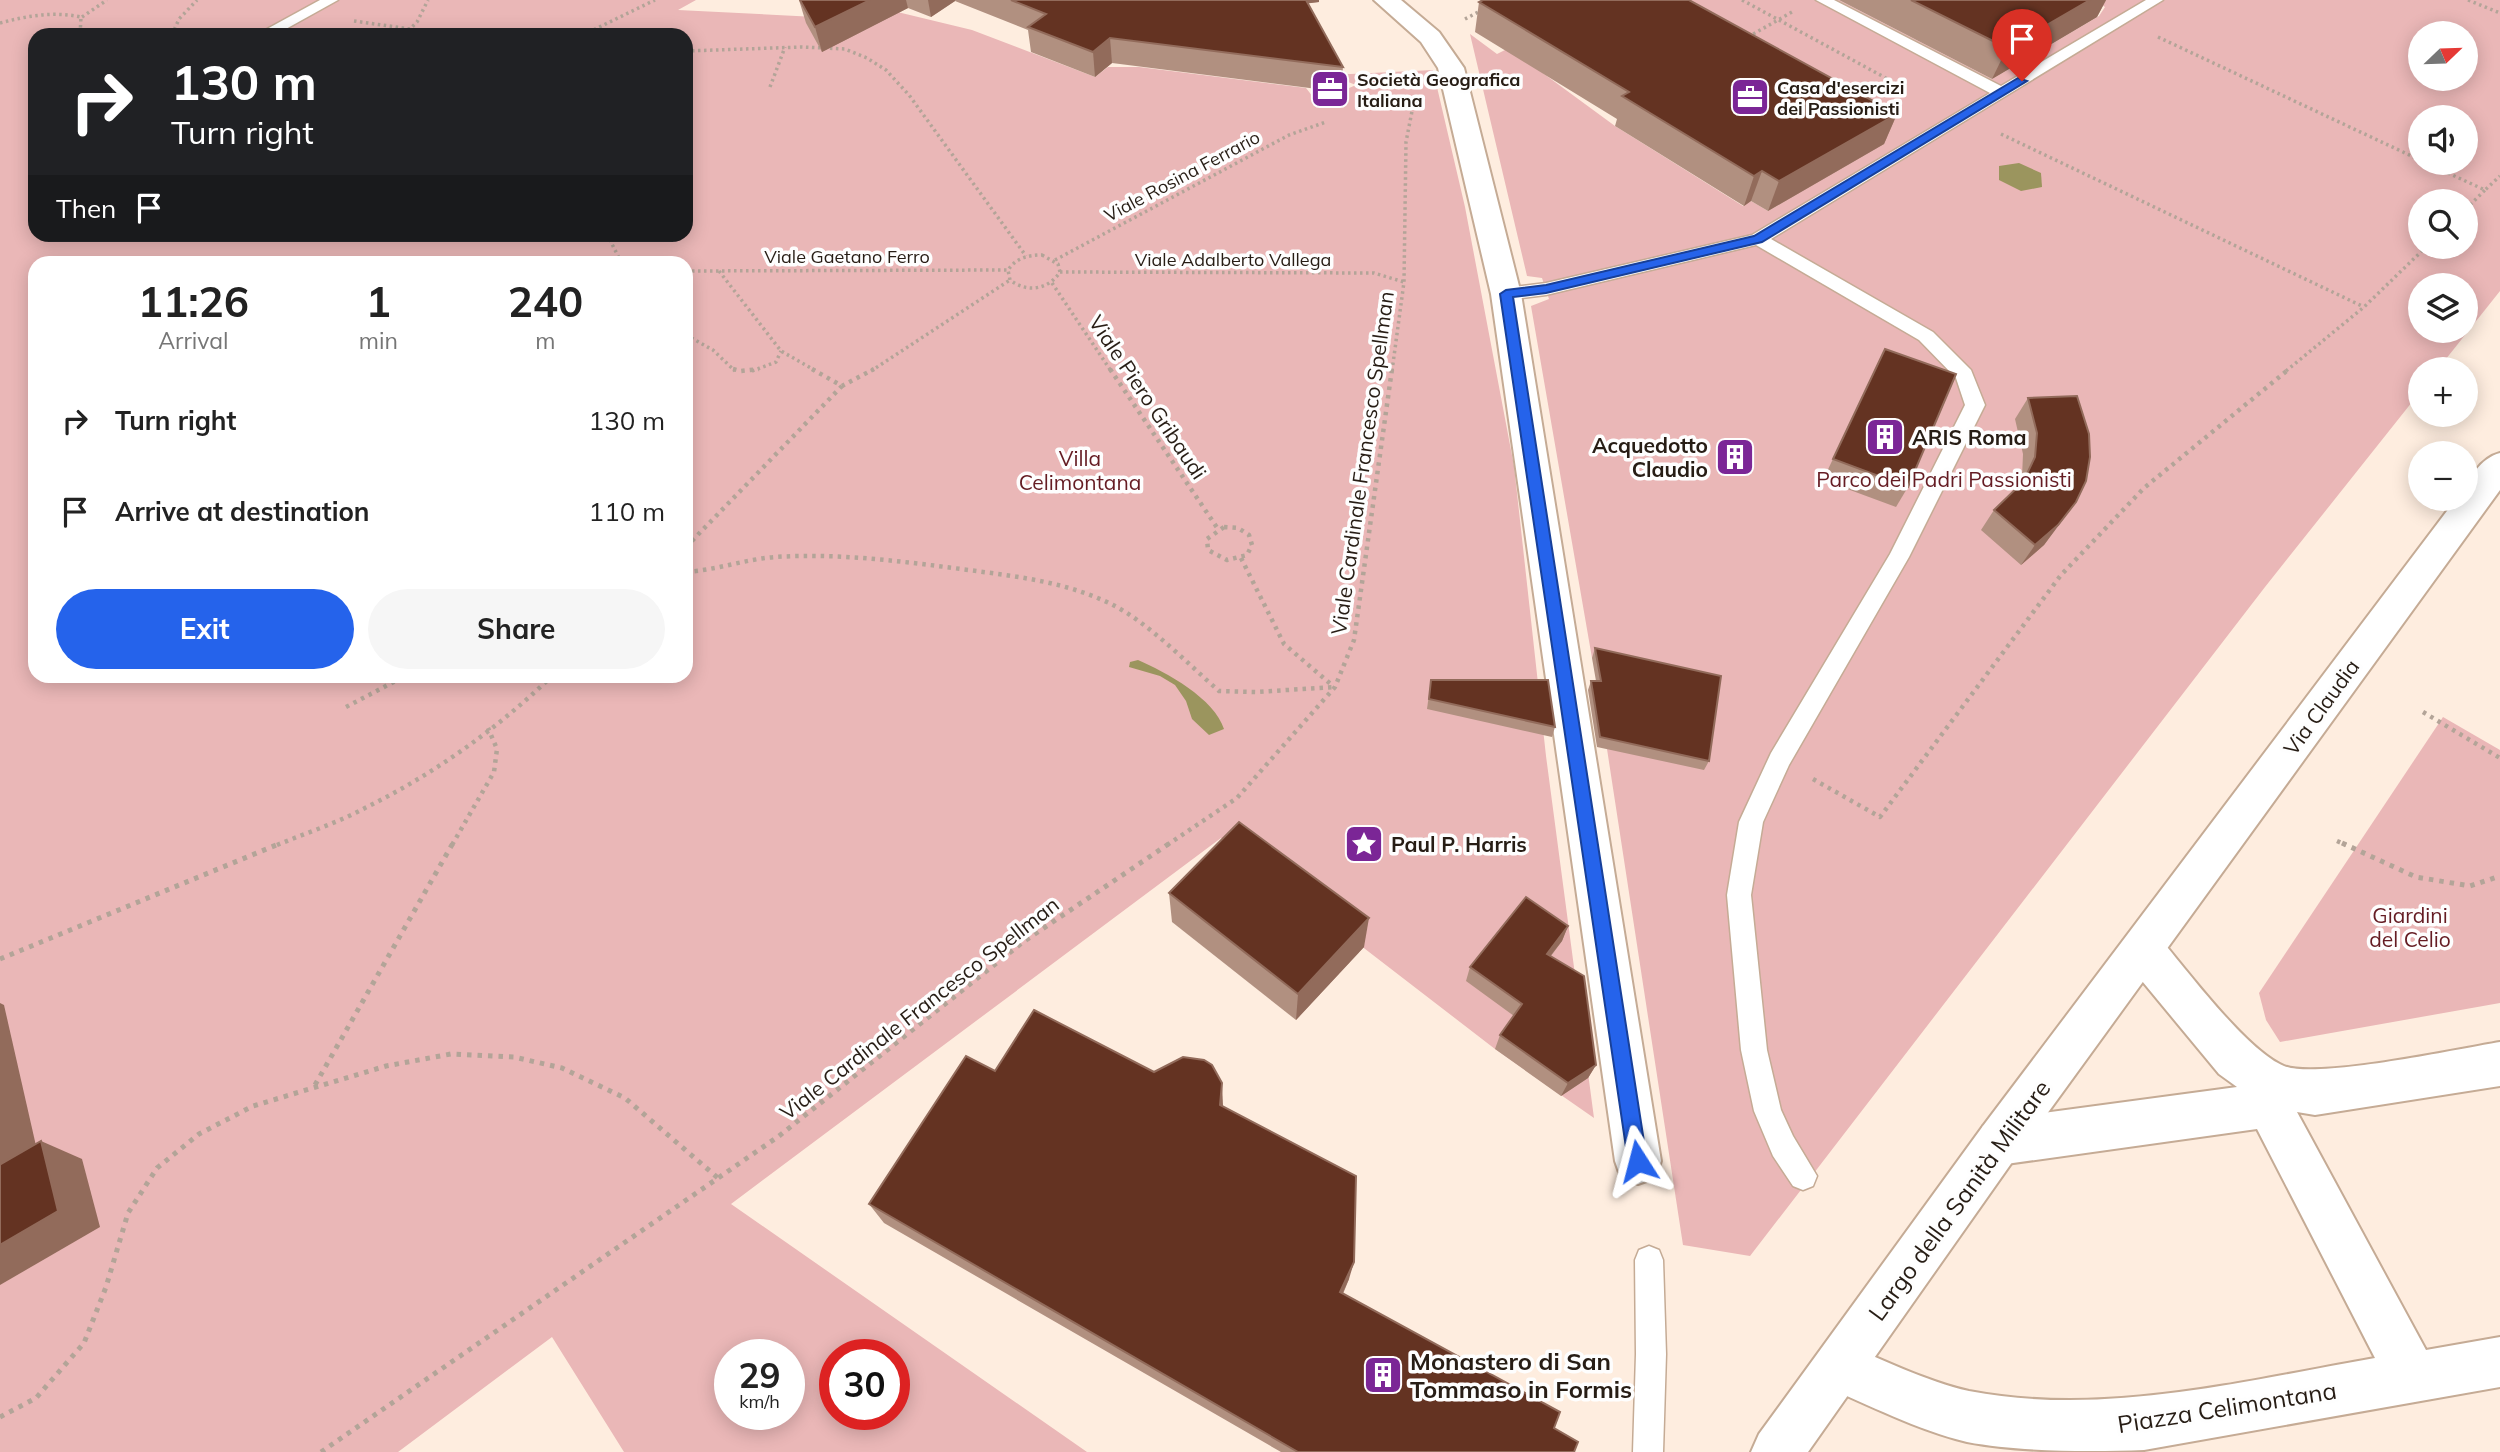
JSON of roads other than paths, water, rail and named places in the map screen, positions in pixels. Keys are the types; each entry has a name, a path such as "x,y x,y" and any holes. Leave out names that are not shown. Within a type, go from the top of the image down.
{"street":[{"path":"1386,0 1430,37 1451,68 1506,294 1638,1161"},
{"name":"Via Claudia","path":"2143,950 2500,465"},
{"path":"2143,950 2219,1042 2263,1090 2326,1217 2413,1377"},
{"name":"Largo della Sanità Militare","path":"1777,1452 1999,1142 2143,950"},
{"path":"1999,1142 2263,1090 2270,1083 2315,1093 2500,1064"},
{"name":"Piazza Celimontana","path":"1840,1367 1896,1391 1967,1416 2009,1422 2104,1427 2144,1424 2500,1362"}],"lane":[{"path":"277,28 331,0"},
{"path":"1823,0 2002,93"},
{"path":"1506,294 1546,289 1758,239 1905,144 1963,116 2156,0"},
{"path":"2100,10 2122,20"},
{"path":"1758,239 1926,336 1964,374 1975,405 1899,557 1779,760 1751,822 1739,895 1754,1049 1768,1111 1783,1146 1803,1177"},
{"path":"1648,1452 1650,1260"}],"place":[{"name":"Società Geografica Italiana","path":"1330,89"},
{"name":"Casa d'esercizi dei Passionisti","path":"1750,97"},
{"name":"ARIS Roma","path":"1885,437"},
{"name":"Acquedotto Claudio","path":"1735,457"},
{"name":"Paul P. Harris","path":"1364,844"},
{"name":"Monastero di San Tommaso in Formis","path":"1383,1375"}],"park label":[{"name":"Villa Celimontana","path":"1080,470"},
{"name":"Parco dei Padri Passionisti","path":"1944,479"},
{"name":"Giardini del Celio","path":"2410,927"}]}
